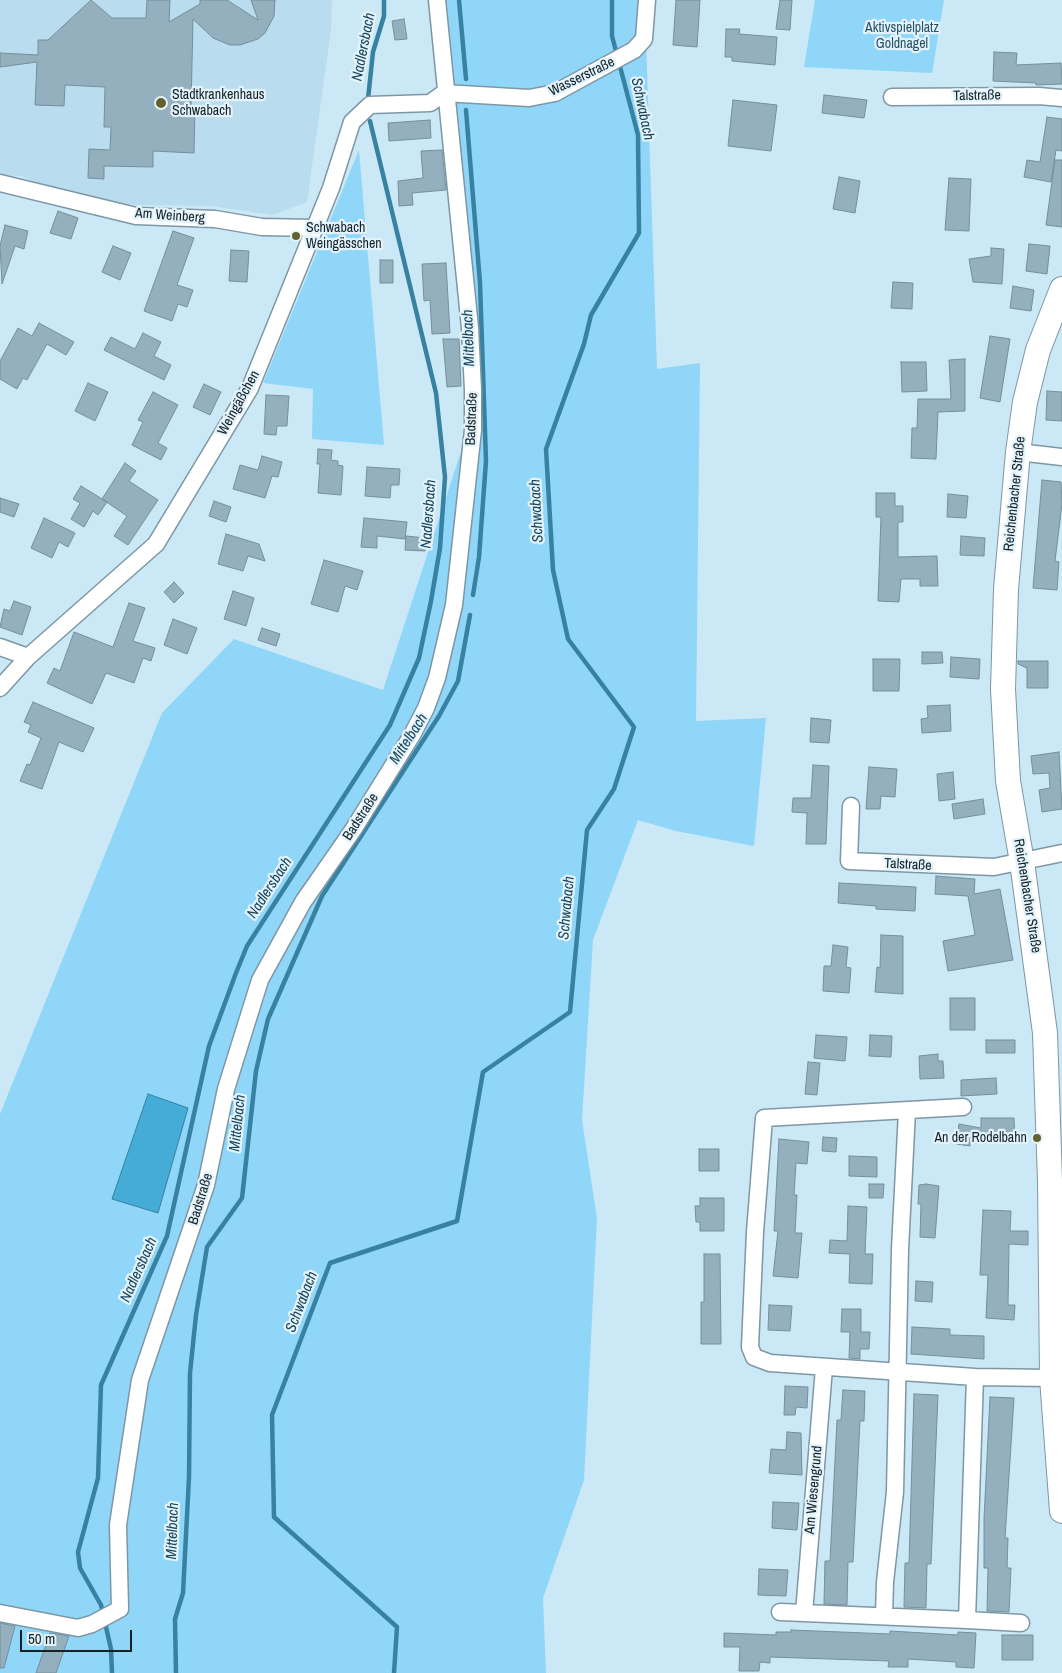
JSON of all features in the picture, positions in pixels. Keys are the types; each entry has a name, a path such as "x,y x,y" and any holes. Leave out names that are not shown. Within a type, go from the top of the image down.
{"main road":[{"name":"Reichenbacher Straße","path":"1062,289 1038,350 1025,402 1018,452 1006,588 1003,689 1008,781 1022,862 1045,1033 1056,1182 1052,1378 1062,1511"}],"street":[{"name":"Badstraße","path":"0,1613 78,1628 92,1624 116,1611 118,1526 140,1380 206,1185 228,1081 260,980 303,902 353,830 423,714 437,678 454,605 473,430 473,390 470,328 444,93 436,0"},
{"name":"Wasserstraße","path":"444,93 529,98 555,93 634,50 644,39 647,0"},
{"name":"Weingäßchen","path":"0,688 28,657 156,544 250,388 331,188 352,122 370,105 430,102 444,93"},
{"name":"Talstraße","path":"892,97 1038,96 1062,98"},
{"name":"Am Weinberg","path":"0,182 136,216 215,219 262,227 314,228"},
{"path":"1018,452 1062,457"},
{"path":"0,648 28,657"},
{"name":"Talstraße","path":"851,806 849,861 930,866 994,867 1022,862"},
{"path":"1022,862 1062,853"},
{"path":"963,1107 907,1112 764,1118 755,1232 750,1347 754,1357 770,1363 975,1377 1052,1378"},
{"path":"884,1616 885,1582 895,1492 900,1249 907,1112"},
{"name":"Am Wiesengrund","path":"804,1613 824,1368"},
{"path":"967,1620 975,1377"},
{"path":"780,1612 1021,1623"}],"shaded area":[{"name":"Stadtkrankenhaus Schwabach","path":"0,0 332,0 331,30 307,202 273,215 210,206 137,205 112,202 50,188 21,176 0,175"},
{"path":"148,1094 188,1108 158,1213 112,1199"}],"green space":[{"path":"441,0 648,0 646,40 657,369 700,363 696,721 766,718 754,846 676,831 638,820 593,940 582,1120 597,1218 584,1480 543,1598 546,1673 0,1673 0,1114 162,713 234,639 383,690 468,430"},
{"name":"Aktivspielplatz Goldnagel","path":"815,0 944,0 932,73 804,67"},
{"path":"359,150 384,445 312,439 313,389 263,383"}],"building":[{"path":"91,0 112,18 146,18 147,0 170,0 169,22 200,4 200,0 227,0 258,20 251,0 275,0 274,16 265,33 258,39 240,45 230,45 213,38 193,19 191,107 195,107 194,153 153,151 153,167 104,166 104,179 88,178 89,149 110,150 111,127 104,127 105,87 65,85 64,106 35,105 37,62 0,67 0,53 38,55 38,40 48,40"},
{"path":"676,0 700,0 697,47 673,45"},
{"path":"780,0 792,0 790,30 776,29"},
{"path":"404,19 407,39 395,40 392,21"},
{"path":"726,29 740,29 739,34 777,37 775,65 732,61 732,57 725,57"},
{"path":"994,52 1017,53 1016,65 1061,63 1062,84 1036,85 1036,83 993,81"},
{"path":"824,95 867,100 864,118 822,113"},
{"path":"733,100 777,105 771,151 728,146"},
{"path":"1047,117 1062,119 1062,151 1056,150 1051,182 1024,177 1027,160 1040,162"},
{"path":"430,120 431,138 389,141 388,123"},
{"path":"442,150 446,190 412,193 413,205 399,206 398,181 423,178 421,151"},
{"path":"1055,160 1062,160 1062,227 1046,225"},
{"path":"839,177 860,181 855,213 833,209"},
{"path":"949,178 971,179 969,231 945,230"},
{"path":"58,211 78,218 71,239 50,233"},
{"path":"5,225 28,231 24,249 15,246 2,284 0,246"},
{"path":"173,231 194,238 177,285 193,290 187,307 178,304 172,321 144,311"},
{"path":"1029,244 1050,246 1047,274 1026,271"},
{"path":"113,246 131,253 120,280 102,272"},
{"path":"991,248 1004,249 1002,284 973,282 969,259 991,256"},
{"path":"231,250 249,251 247,282 229,281"},
{"path":"380,260 393,260 393,283 380,283"},
{"path":"446,263 450,333 432,334 430,300 424,301 422,264"},
{"path":"893,282 913,283 912,309 891,308"},
{"path":"1013,286 1034,290 1031,311 1010,308"},
{"path":"39,323 74,342 66,355 47,344 27,380 23,378 17,389 0,379 0,361 18,328 32,336"},
{"path":"143,333 161,342 154,356 171,365 164,380 104,350 111,337 135,349"},
{"path":"990,336 1010,339 1000,402 980,398"},
{"path":"443,339 459,339 461,386 447,387"},
{"path":"965,359 965,411 938,412 936,459 911,458 912,428 917,428 918,399 951,399 949,360"},
{"path":"901,362 926,362 927,391 902,392"},
{"path":"88,383 108,392 95,421 75,411"},
{"path":"204,384 221,392 210,415 193,407"},
{"path":"1047,391 1062,392 1062,421 1046,420"},
{"path":"153,392 178,405 158,443 167,448 161,460 132,445 143,422 138,420"},
{"path":"266,395 289,396 287,426 277,426 276,435 264,434"},
{"path":"318,449 332,450 331,460 338,461 338,465 343,466 341,495 318,493 320,464 317,464"},
{"path":"262,456 282,462 278,477 272,476 265,498 233,489 240,465 258,470"},
{"path":"125,463 136,471 129,481 158,500 128,545 114,536 127,516 102,499"},
{"path":"367,467 400,469 399,485 391,485 390,498 365,496"},
{"path":"1042,480 1061,482 1062,504 1055,561 1059,562 1057,590 1033,588"},
{"path":"81,486 107,502 98,515 93,511 84,527 71,519 80,503 73,499"},
{"path":"876,493 895,493 895,506 903,506 903,522 898,522 898,557 937,556 938,586 920,586 920,579 901,579 899,602 878,601 881,517 876,517"},
{"path":"948,494 968,496 966,518 947,517"},
{"path":"0,498 19,504 14,517 0,512"},
{"path":"214,501 231,507 226,522 209,516"},
{"path":"44,518 75,533 68,547 59,542 52,558 31,548"},
{"path":"364,518 407,522 405,539 377,536 377,548 361,547"},
{"path":"226,534 259,544 265,561 248,556 243,571 218,564"},
{"path":"406,536 426,538 425,551 405,550"},
{"path":"961,536 985,538 984,556 960,555"},
{"path":"324,560 363,571 357,590 345,586 338,612 311,604"},
{"path":"174,582 184,593 174,603 164,592"},
{"path":"233,591 254,598 246,626 224,619"},
{"path":"14,601 31,607 22,635 0,627 4,609 10,611"},
{"path":"129,603 145,608 133,641 155,648 151,661 143,658 134,683 106,673 92,704 47,683 54,668 60,671 74,632 113,647"},
{"path":"173,619 197,628 187,654 164,645"},
{"path":"262,628 280,634 276,646 258,640"},
{"path":"922,652 942,652 943,663 922,664"},
{"path":"951,657 980,659 979,679 950,677"},
{"path":"873,659 900,659 899,691 873,691"},
{"path":"1018,661 1048,661 1048,688 1027,688 1027,668 1018,664"},
{"path":"33,702 94,728 83,752 59,742 42,789 20,781 27,764 30,765 41,738 28,732 31,725 24,722"},
{"path":"950,705 951,731 922,733 921,719 928,718 927,706"},
{"path":"811,718 831,720 829,743 810,742"},
{"path":"1059,752 1062,809 1042,812 1039,790 1050,788 1049,773 1033,774 1031,756"},
{"path":"813,765 829,766 826,844 806,844 807,813 792,812 793,798 811,798"},
{"path":"869,767 897,769 895,797 881,796 880,809 866,809"},
{"path":"953,772 955,799 939,801 937,774"},
{"path":"983,799 985,814 954,819 952,804"},
{"path":"936,876 975,879 974,894 1000,889 1013,960 948,971 943,941 975,935 968,896 935,894"},
{"path":"839,883 916,887 915,911 876,909 876,906 838,903"},
{"path":"881,935 903,936 903,994 875,992 877,967 880,968"},
{"path":"833,945 848,947 846,967 851,968 849,993 823,991 824,966 831,966"},
{"path":"950,998 975,998 975,1030 950,1030"},
{"path":"816,1035 847,1037 845,1061 814,1058"},
{"path":"870,1035 892,1036 891,1057 869,1056"},
{"path":"986,1040 1015,1040 1015,1053 986,1053"},
{"path":"938,1054 938,1061 943,1061 944,1078 920,1079 919,1056"},
{"path":"808,1062 820,1063 817,1095 805,1094"},
{"path":"996,1078 997,1094 961,1096 961,1080"},
{"path":"981,1118 1014,1118 1015,1142 970,1143 970,1146 956,1144 959,1124 981,1128"},
{"path":"823,1137 837,1138 836,1152 822,1151"},
{"path":"779,1139 809,1142 807,1164 796,1163 794,1195 797,1195 795,1233 802,1233 798,1278 773,1276 778,1231 774,1231"},
{"path":"699,1149 719,1149 719,1171 699,1171"},
{"path":"849,1156 877,1157 877,1177 849,1176"},
{"path":"869,1184 884,1184 883,1198 869,1198"},
{"path":"919,1185 939,1186 935,1238 920,1237 921,1204 918,1204"},
{"path":"700,1198 724,1198 724,1231 700,1231 700,1222 696,1222 695,1206 700,1206"},
{"path":"848,1206 867,1207 865,1254 873,1254 872,1284 849,1283 850,1254 829,1253 830,1240 847,1241"},
{"path":"983,1210 1011,1211 1010,1231 1028,1231 1028,1245 1009,1244 1008,1305 1015,1305 1014,1320 986,1318 988,1275 980,1275"},
{"path":"704,1254 720,1254 721,1344 701,1344 701,1302 704,1302"},
{"path":"916,1281 933,1282 932,1302 915,1301"},
{"path":"769,1305 792,1306 790,1331 768,1330"},
{"path":"842,1309 861,1309 861,1332 870,1332 869,1349 860,1349 860,1359 849,1358 850,1332 841,1332"},
{"path":"912,1327 950,1329 950,1335 984,1336 984,1359 911,1354"},
{"path":"785,1386 808,1387 807,1408 796,1407 795,1415 784,1415"},
{"path":"843,1390 865,1391 864,1421 860,1421 853,1562 848,1562 847,1605 824,1604 825,1561 830,1561 837,1420 841,1420"},
{"path":"914,1394 938,1395 931,1564 927,1564 926,1608 904,1607 905,1563 909,1563"},
{"path":"990,1397 1014,1398 1005,1538 1008,1538 1007,1568 1011,1568 1009,1612 987,1611 988,1568 984,1568 984,1519"},
{"path":"787,1432 801,1433 802,1475 769,1473 771,1449 786,1450"},
{"path":"773,1502 799,1503 797,1530 772,1528"},
{"path":"759,1569 788,1570 786,1596 758,1595"},
{"path":"0,1623 15,1626 4,1668 0,1668"},
{"path":"791,1630 890,1634 890,1631 958,1635 958,1632 976,1633 974,1668 956,1667 956,1662 908,1659 908,1667 888,1667 889,1661 770,1657 770,1663 760,1662 759,1671 739,1671 740,1647 724,1647 724,1633 776,1635 776,1632 791,1632"},
{"path":"50,1633 69,1636 56,1673 36,1673"},
{"path":"1002,1635 1033,1635 1033,1660 1002,1660"}],"waterway":[{"name":"Nadlersbach","path":"368,99 373,52 384,16 384,0"},
{"name":"Mittelbach","path":"459,0 466,79"},
{"name":"Schwabach","path":"394,1673 397,1627 274,1517 272,1415 330,1263 457,1221 483,1072 570,1012 587,830 614,789 634,727 568,639 553,570 546,449 584,344 591,315 639,233 638,135 612,36 612,0"},
{"name":"Mittelbach","path":"466,110 480,283 486,461 479,557 473,595"},
{"name":"Nadlersbach","path":"112,1673 111,1649 101,1605 80,1568 78,1552 98,1478 101,1385 167,1236 209,1046 236,973 247,946 390,725 419,658 440,548 445,477 436,393 370,121"},
{"name":"Mittelbach","path":"176,1673 175,1619 183,1593 189,1477 190,1373 196,1315 207,1247 242,1198 256,1071 268,1019 322,896 439,716 458,681 470,615"}],"place":[{"name":"Stadtkrankenhaus Schwabach","path":"161,103"},
{"name":"Schwabach Weingässchen","path":"296,236"},
{"name":"An der Rodelbahn","path":"1037,1138"}]}
